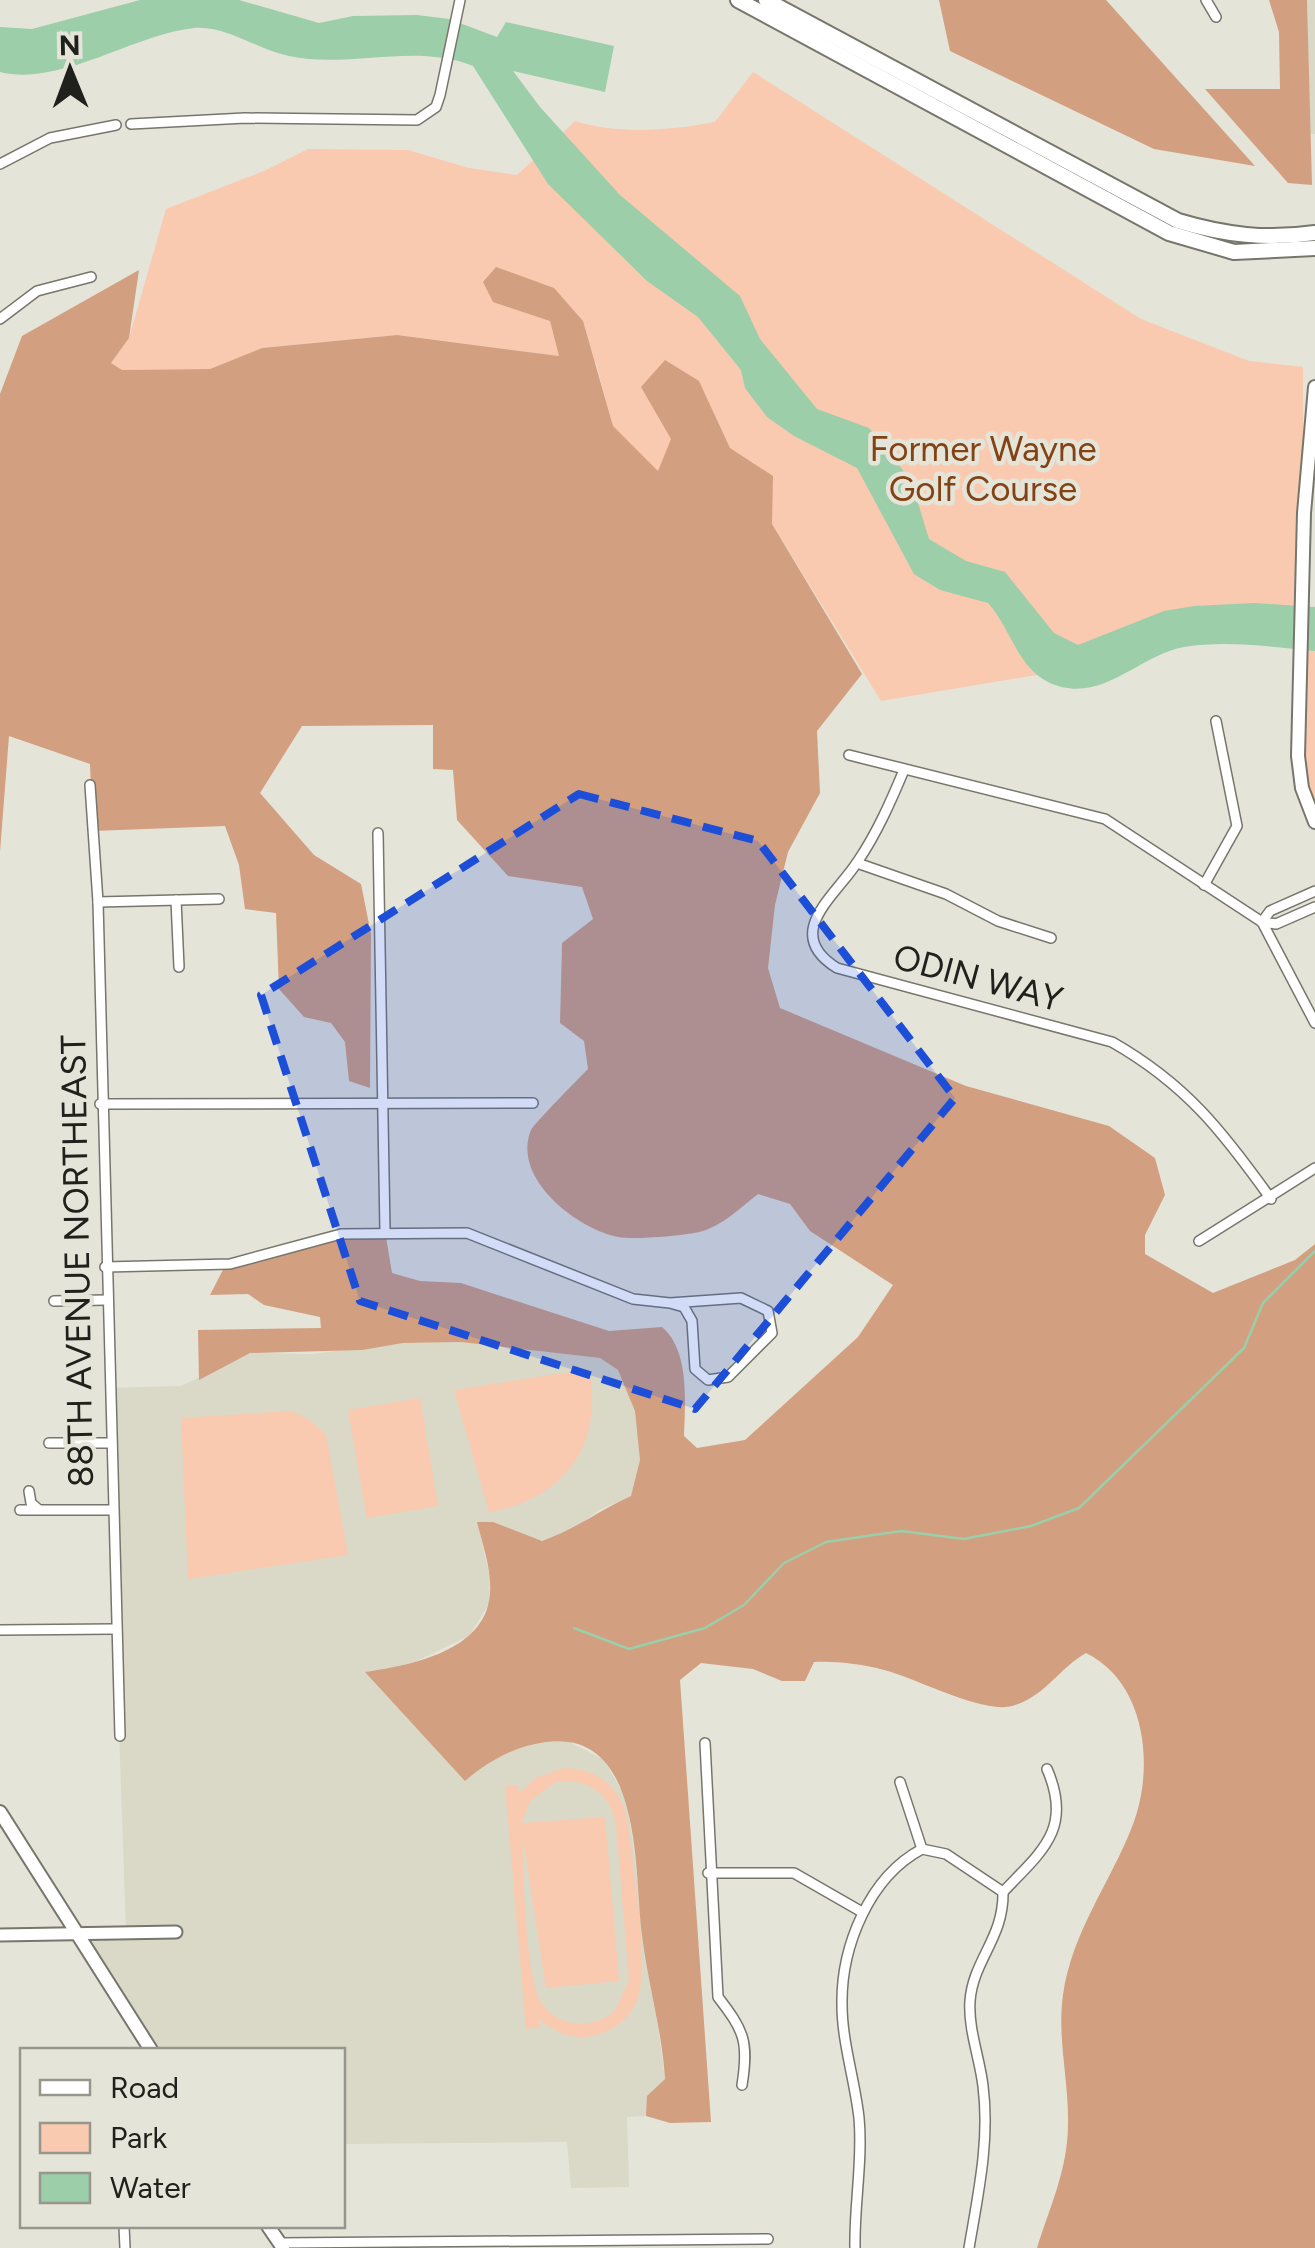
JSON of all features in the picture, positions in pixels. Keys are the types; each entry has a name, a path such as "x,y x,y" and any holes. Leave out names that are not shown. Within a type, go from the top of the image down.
{"main road":[{"path":"738,0 1132,214 1195,242 1234,252 1315,248"},
{"path":"766,0 1178,221 1222,234 1269,238 1315,233"},
{"path":"986,135 999,136 1041,159 1050,160 1054,154"},
{"path":"1315,387 1298,690 1302,788 1315,822"},
{"path":"0,1812 150,2048"}],"street":[{"path":"130,124 245,118 417,120 436,107 449,66 460,0"},
{"path":"1206,0 1216,17"},
{"path":"0,164 50,138 116,125"},
{"path":"0,319 37,291 90,278"},
{"path":"1204,884 1237,826 1216,721"},
{"path":"849,755 1105,820 1262,922 1276,924 1315,907"},
{"name":"ODIN WAY","path":"904,770 857,864 825,900 816,918 812,939 820,958 837,968 1112,1042 1150,1064 1216,1122 1271,1199"},
{"name":"88TH AVENUE NORTHEAST","path":"90,785 98,902 100,1104 120,1736"},
{"path":"378,833 385,1232"},
{"path":"857,864 946,894 998,921 1051,938"},
{"path":"1262,922 1270,911 1315,891"},
{"path":"98,902 219,899"},
{"path":"176,900 179,967"},
{"path":"1262,922 1315,1023"},
{"path":"100,1104 533,1103"},
{"path":"1199,1241 1315,1168"},
{"path":"105,1267 230,1264 341,1234 467,1233 633,1299 684,1306 690,1316 695,1370 708,1380 728,1377 772,1334 768,1312 750,1300 670,1303"},
{"path":"54,1301 106,1300"},
{"path":"49,1443 109,1443"},
{"path":"29,1491 30,1503 40,1510"},
{"path":"20,1510 111,1510"},
{"path":"0,1630 114,1629"},
{"path":"705,1743 708,1873 718,1996 742,2028 747,2053 742,2085"},
{"path":"969,2248 985,2156 984,2088 970,2004 975,1974 1004,1916 1003,1892 1048,1845 1052,1834 1060,1797 1048,1770"},
{"path":"900,1782 922,1850"},
{"path":"855,2248 859,2122 842,2004 848,1955 862,1912 891,1872 922,1850 946,1854 1003,1892"},
{"path":"708,1873 794,1873 862,1912"},
{"path":"0,1934 176,1932"},
{"path":"282,2245 768,2240"}],"highlighted area":[{"path":"579,794 758,841 955,1098 695,1409 360,1301 261,995"}],"shaded area":[{"path":"939,0 1106,0 1255,166 1154,149 950,51"},
{"path":"1269,0 1307,0 1312,185 1288,183 1205,89 1280,89 1279,32"},
{"path":"1307,0 1315,0 1315,134 1310,134"},
{"path":"496,267 554,288 583,321 613,426 658,471 671,439 641,387 665,360 699,381 730,448 773,476 772,524 862,674 817,731 820,793 788,852 775,905 768,968 780,1008 966,1086 1109,1126 1155,1158 1165,1195 1145,1235 1145,1254 1213,1293 1295,1260 1315,1244 1315,2248 1037,2248 1067,2141 1061,2028 1068,1972 1083,1929 1132,1827 1143,1780 1144,1754 1133,1706 1106,1667 1086,1653 1034,1696 999,1707 967,1700 884,1670 840,1663 814,1662 805,1681 782,1681 753,1669 701,1663 680,1680 711,2122 670,2123 646,2116 647,2096 665,2079 642,1935 634,1843 617,1781 601,1758 578,1744 546,1742 502,1755 465,1781 365,1672 421,1660 472,1633 489,1601 490,1581 477,1522 493,1522 542,1541 631,1496 640,1460 635,1411 618,1370 600,1358 461,1342 403,1343 362,1350 250,1353 199,1380 198,1330 321,1328 320,1317 264,1305 248,1294 210,1295 226,1264 341,1234 385,1231 392,1273 420,1281 461,1283 609,1331 662,1327 671,1337 682,1363 684,1436 697,1448 745,1440 858,1337 893,1285 810,1231 790,1204 758,1194 728,1218 703,1231 618,1237 584,1224 539,1183 527,1148 531,1130 588,1069 584,1041 560,1023 562,943 593,919 582,887 508,876 457,820 453,770 433,769 433,725 302,726 260,793 314,855 361,884 371,934 370,1088 349,1081 345,1042 331,1023 304,1017 279,989 276,913 245,909 239,865 225,826 93,831 90,764 9,736 0,852 0,394 22,336 139,270 129,338 111,363 122,370 210,369 262,348 397,335 559,356 550,321 493,302 483,282"},
{"path":"461,1342 600,1358 618,1370 636,1411 640,1460 632,1496 601,1509 570,1531 542,1541 493,1522 477,1522 490,1577 489,1604 469,1636 406,1666 367,1672 485,1763 530,1744 566,1740 604,1760 627,1800 665,2079 648,2096 646,2116 627,2117 629,2187 571,2188 567,2142 345,2144 345,2048 150,2048 78,1934 126,1931 107,1388 181,1386 250,1353 312,1354 403,1343"}],"green space":[{"name":"Former Wayne Golf Course","path":"753,72 1141,319 1249,361 1303,367 1303,627 1245,629 1078,668 881,701 772,524 772,476 730,448 699,381 659,472 613,427 596,363 550,321 559,356 397,335 262,348 210,369 122,370 111,363 129,338 166,209 264,171 308,149 408,150 469,168 517,175 575,121 645,130 715,122"},
{"path":"1304,629 1315,630 1315,822 1302,788"},
{"path":"589,1369 590,1422 573,1464 558,1482 538,1495 489,1512 454,1390"},
{"path":"420,1398 438,1506 367,1518 348,1410"},
{"path":"291,1411 310,1420 326,1435 348,1555 188,1579 181,1418"},
{"path":"563,1768 597,1776 614,1790 628,1823 642,1978 637,2001 629,2014 618,2025 596,2035 566,2035 539,2019 539,2027 526,2029 505,1786 518,1785 519,1794 534,1779","holes":["567,1781 595,1790 613,1813 629,1981 615,2011 583,2024 551,2014 537,1994 530,1961 523,1872 523,1837 546,1988 619,1981 605,1817 522,1823 530,1801 556,1782"]}],"water":[{"path":"140,0 239,0 319,23 353,16 417,15 449,19 497,37 506,22 614,46 605,92 513,71 540,107 620,195 740,296 760,339 817,409 869,428 911,480 929,539 966,561 1005,572 1054,633 1078,645 1164,611 1254,603 1315,607 1315,651 1233,644 1184,647 1085,688 1067,688 1037,675 988,603 940,590 914,574 857,468 794,436 767,417 745,388 741,370 698,317 647,281 548,184 473,66 428,56 335,60 289,56 218,30 194,28 47,72 0,72 0,27 32,29"}],"waterway":[{"path":"574,1628 629,1649 705,1628 744,1605 784,1563 826,1542 901,1531 964,1539 1031,1526 1079,1508 1244,1348 1263,1303 1315,1251"}]}
